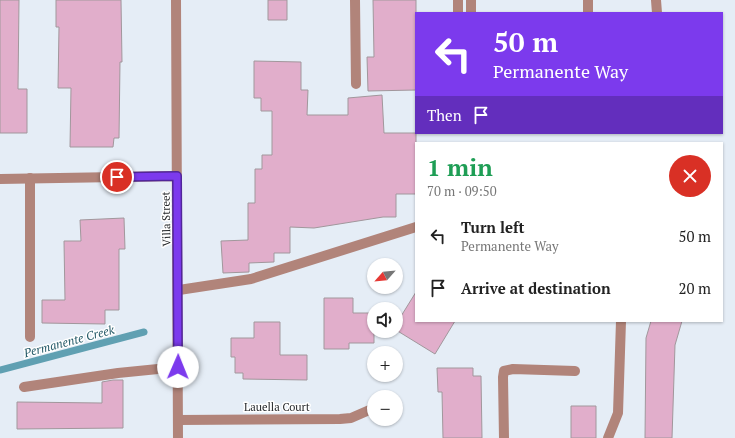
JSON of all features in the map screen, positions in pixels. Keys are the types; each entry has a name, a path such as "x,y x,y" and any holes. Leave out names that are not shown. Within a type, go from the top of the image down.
{"street":[{"name":"Villa Street","path":"176,0 179,290 178,438"},
{"path":"355,0 356,84"},
{"path":"458,0 458,12"},
{"path":"471,0 471,12"},
{"path":"588,0 588,12"},
{"path":"656,0 658,12"},
{"path":"0,179 177,176"},
{"path":"30,178 30,337"},
{"path":"179,290 251,278 415,227"},
{"path":"608,438 618,414 621,322"},
{"path":"24,387 118,373 178,367"},
{"path":"504,438 504,371 512,369 575,371"},
{"name":"Lauella Court","path":"178,420 340,419 359,415 367,411"}],"building":[{"path":"0,0 19,0 18,89 27,89 27,133 0,133"},
{"path":"56,0 121,0 122,62 120,62 119,138 114,138 113,147 70,147 71,88 58,88 59,27 56,27"},
{"path":"268,0 287,0 287,20 268,20"},
{"path":"373,0 416,0 415,90 368,91 367,57 374,57"},
{"path":"254,61 301,62 301,90 308,90 307,115 348,115 348,98 382,95 384,133 416,134 415,194 396,194 396,217 383,217 314,228 290,227 290,253 274,253 274,262 249,263 249,272 223,273 221,241 248,240 248,203 255,203 255,169 262,169 262,155 272,155 272,111 261,111 261,98 254,98"},
{"path":"124,218 125,249 119,249 119,310 105,310 105,324 42,323 42,300 65,300 64,241 81,241 80,220"},
{"path":"415,294 415,322 454,322 435,354 403,334 403,313"},
{"path":"324,298 353,298 353,313 367,313 367,338 374,338 374,343 349,343 349,349 324,349"},
{"path":"254,322 280,322 280,355 307,355 307,380 243,379 243,373 235,373 235,357 231,357 231,338 254,338"},
{"path":"651,322 682,322 675,345 672,438 645,438 646,338"},
{"path":"437,368 473,368 473,376 481,376 482,438 443,438 442,392 438,392"},
{"path":"123,380 123,428 17,429 17,402 102,403 102,382"},
{"path":"571,406 596,406 596,438 571,438"}],"waterway":[{"name":"Permanente Creek","path":"0,370 144,332"}],"route":[{"path":"117,177 177,176 179,290 178,367"}]}
